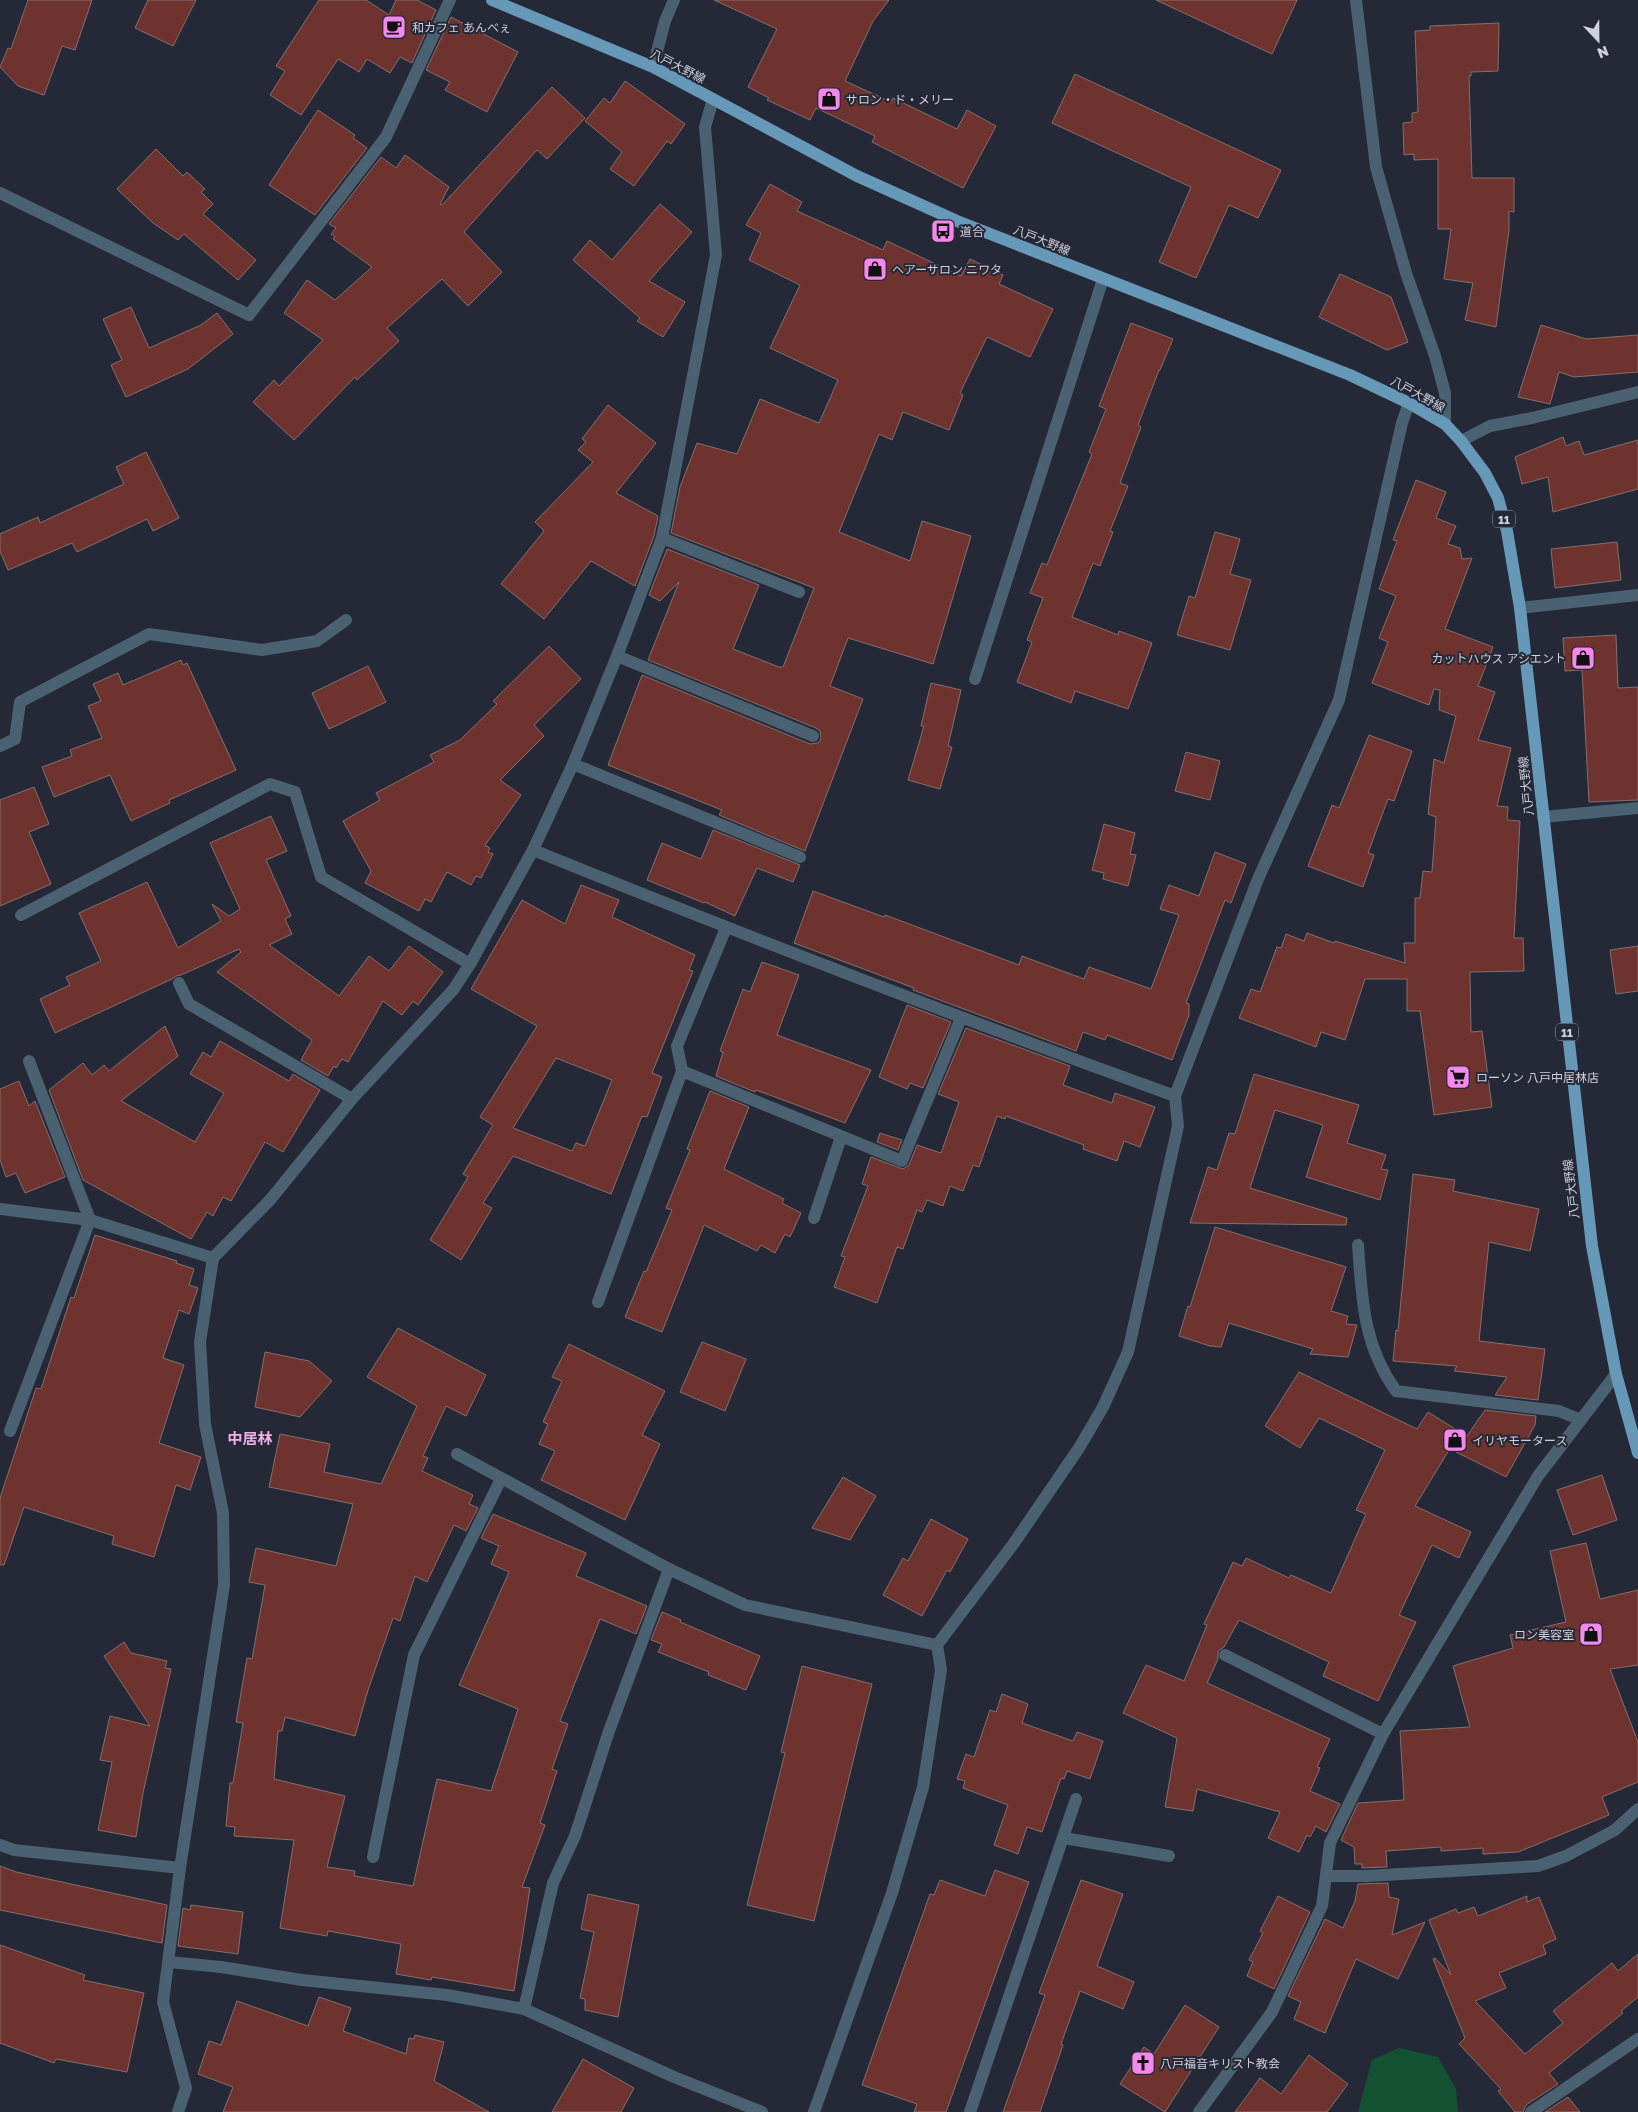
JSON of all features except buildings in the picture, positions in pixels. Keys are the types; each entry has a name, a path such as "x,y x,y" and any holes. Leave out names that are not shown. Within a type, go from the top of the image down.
{"main road":[{"name":"八戸大野線","path":"492,0 653,67 857,176 957,221 1350,375 1409,402 1444,424 1461,441 1485,473 1498,498 1507,531 1520,608 1592,1246 1616,1374 1638,1453"}],"street":[{"path":"0,193 249,314 386,137 450,0"},
{"path":"653,67 665,22 674,0"},
{"path":"1356,0 1376,167 1406,274 1446,393 1444,424"},
{"path":"178,2112 186,2088 163,2002 180,1868 224,1585 223,1513 205,1424 200,1342 214,1258 270,1200 352,1099 454,990 533,850 573,764 662,538 716,254 705,127 713,100"},
{"path":"975,678 1102,279"},
{"path":"1461,441 1490,426 1532,418 1638,392"},
{"path":"814,2112 892,1893 923,1787 942,1670 937,1644 1014,1543 1079,1448 1103,1407 1124,1360 1178,1126 1175,1096 1258,879 1339,700 1402,423 1409,402"},
{"path":"662,538 799,592"},
{"path":"1520,608 1638,595"},
{"path":"0,746 15,740 20,702 149,634 262,650 317,641 346,620"},
{"path":"617,656 813,736"},
{"path":"573,764 800,857"},
{"path":"21,914 270,784 294,792 320,877 470,964"},
{"path":"1543,817 1638,808"},
{"path":"533,850 726,928 961,1018 1175,1096"},
{"path":"598,1302 682,1071 677,1046 726,928"},
{"path":"179,983 189,1004 352,1099"},
{"path":"682,1071 902,1161 961,1018"},
{"path":"10,1431 90,1220 29,1061"},
{"path":"814,1218 841,1136"},
{"path":"0,1209 90,1220 214,1258"},
{"path":"1358,1245 1362,1307 1370,1338 1388,1380 1396,1391 1559,1411 1581,1420"},
{"path":"1199,2112 1272,2012 1322,1906 1330,1843 1383,1734 1538,1476 1616,1374"},
{"path":"457,1454 669,1569 745,1605 937,1644"},
{"path":"373,1857 414,1655 501,1479"},
{"path":"524,2009 553,1883 575,1836 609,1731 669,1569"},
{"path":"1225,1655 1383,1734"},
{"path":"970,2112 1076,1799"},
{"path":"1326,1876 1367,1876 1538,1866 1566,1856 1615,1830 1638,1809"},
{"path":"1064,1838 1168,1856"},
{"path":"0,1845 14,1850 180,1868"},
{"path":"169,1962 221,1967 302,1980 447,1995 524,2009 674,2077 762,2112"},
{"path":"1531,2112 1638,2039"}],"green space":[{"path":"1399,2048 1438,2057 1456,2089 1458,2112 1358,2112 1372,2060"}],"place":[{"name":"和カフェ あんべぇ","path":"394,27"},
{"name":"サロン・ド・メリー","path":"829,99"},
{"name":"道合","path":"943,231"},
{"name":"ヘアーサロン ニワタ","path":"875,269"},
{"name":"カットハウス アシエント","path":"1583,658"},
{"name":"ローソン 八戸中居林店","path":"1458,1077"},
{"name":"イリヤモータース","path":"1455,1440"},
{"name":"ロン美容室","path":"1591,1634"},
{"name":"八戸福音キリスト教会","path":"1143,2063"}],"district":[{"name":"中居林","path":"250,1438"}]}
